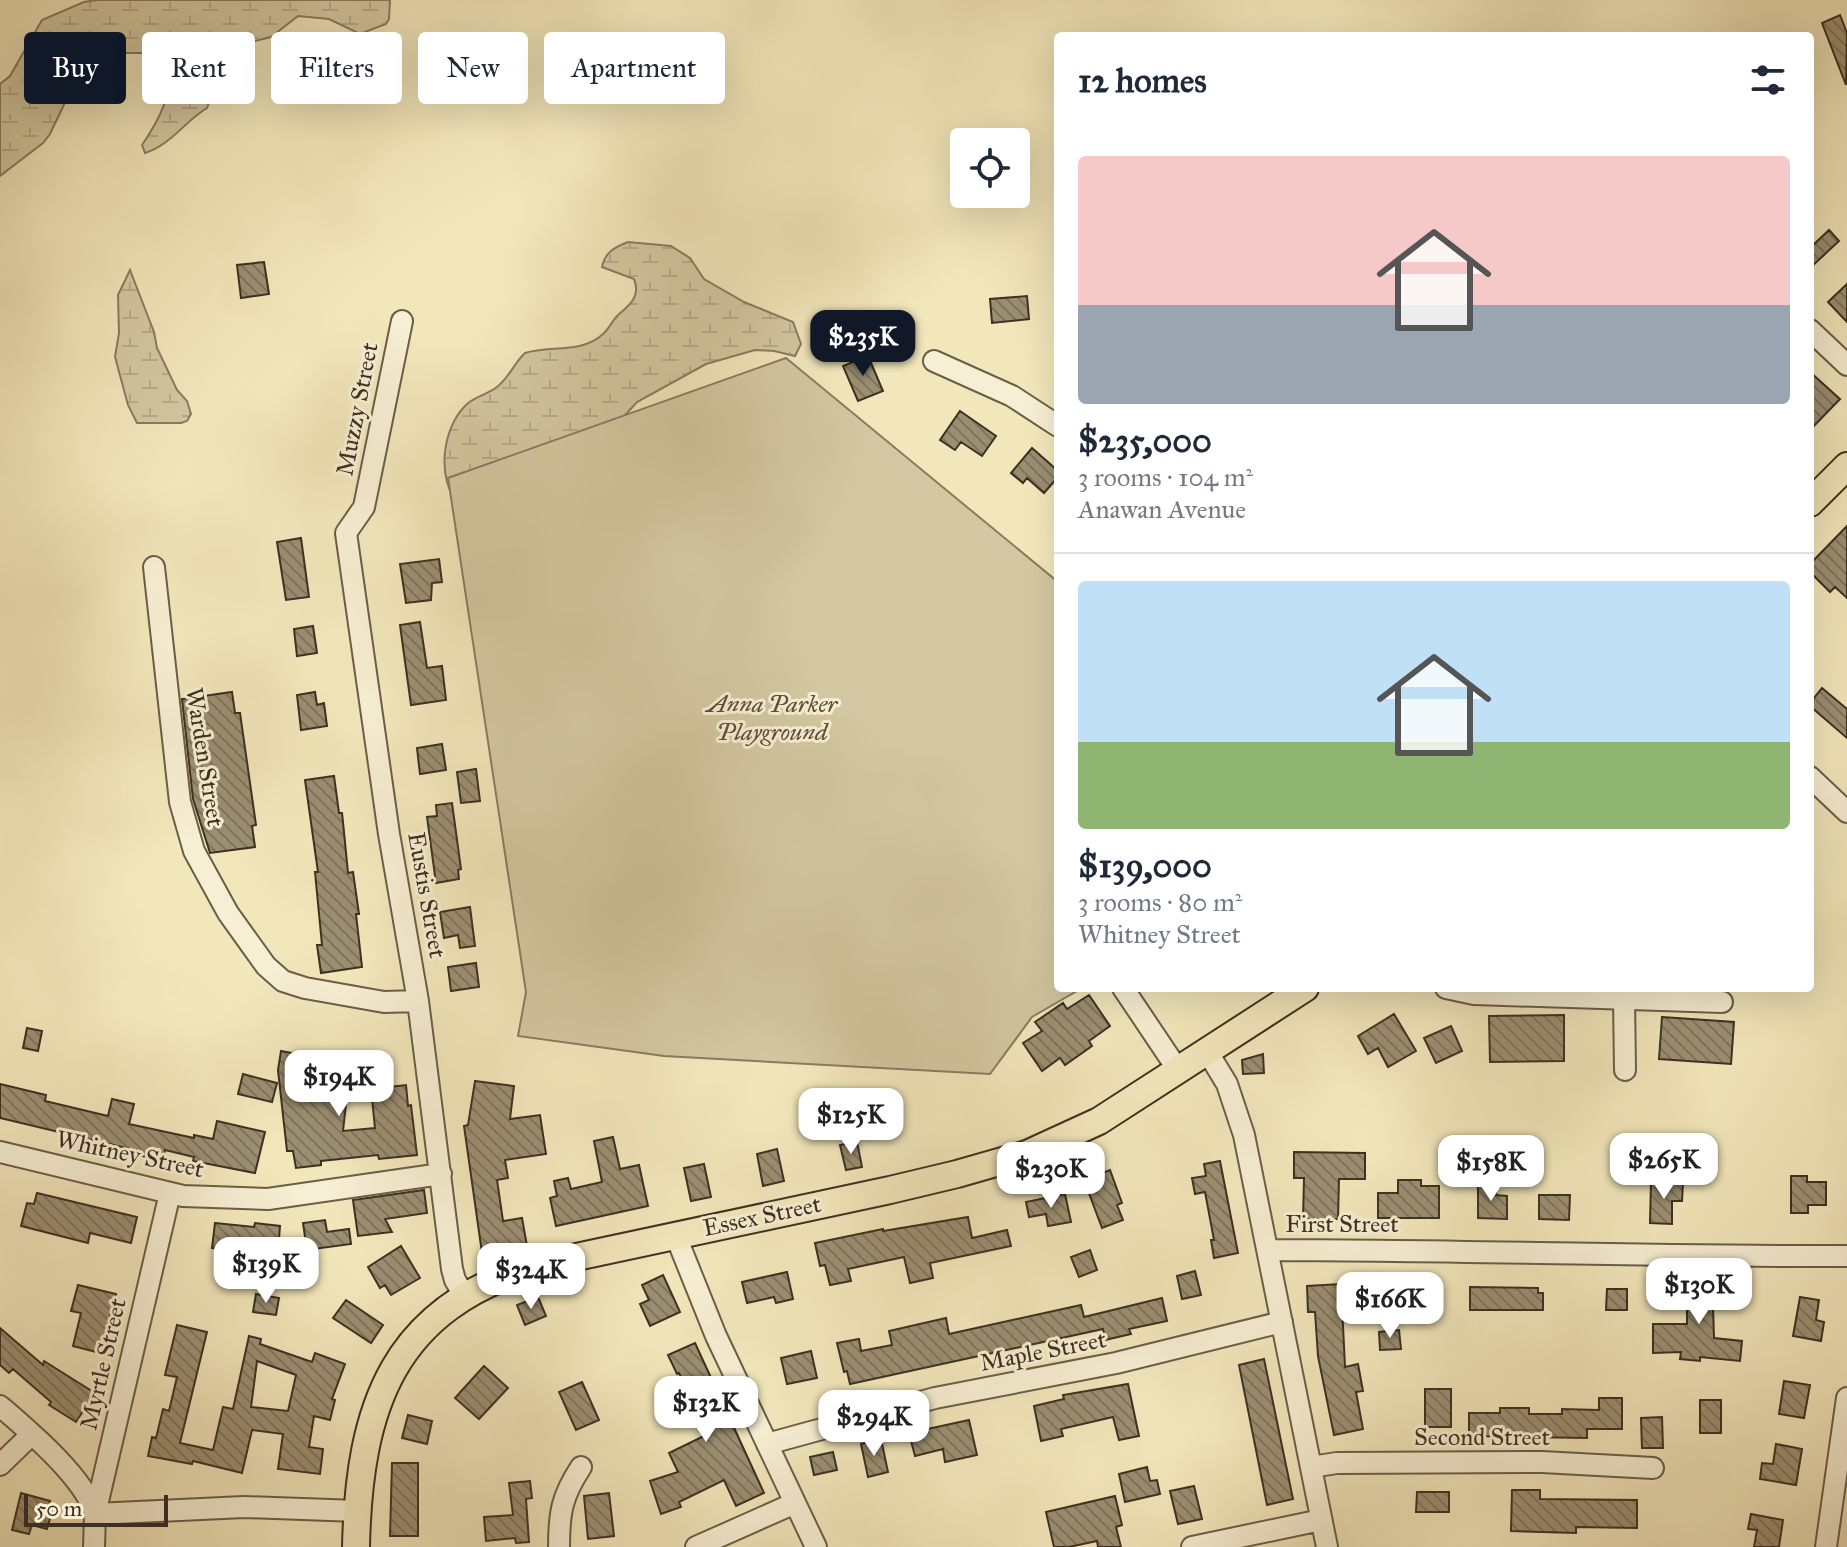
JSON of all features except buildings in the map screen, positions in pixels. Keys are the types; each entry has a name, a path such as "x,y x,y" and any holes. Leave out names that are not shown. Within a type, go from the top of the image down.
{"main road":[{"path":"1814,499 1847,466"},
{"name":"Essex Street","path":"356,1547 368,1435 377,1403 400,1360 428,1323 464,1295 512,1273 675,1234 904,1187 1027,1154 1089,1127 1299,992"}],"street":[{"name":"Muzzy Street","path":"364,507 402,321"},
{"path":"1814,334 1847,365"},
{"path":"934,361 1012,396 1054,423"},
{"name":"Eustis Street","path":"364,507 346,533 389,834 418,1001 452,1269 464,1295"},
{"name":"Warden Street","path":"154,567 180,802 194,851 228,913 266,966 283,981 384,1002 418,1001"},
{"path":"1814,781 1847,812"},
{"path":"1126,992 1178,1070"},
{"path":"1465,992 1722,1002"},
{"path":"1624,999 1625,1070"},
{"path":"1207,1051 1227,1084 1238,1112 1327,1547"},
{"name":"Whitney Street","path":"0,1152 183,1196 268,1199 441,1174"},
{"name":"Myrtle Street","path":"94,1547 95,1514 170,1193"},
{"path":"675,1234 716,1336 816,1547"},
{"name":"First Street","path":"1268,1250 1847,1256"},
{"name":"Maple Street","path":"767,1444 935,1398 1116,1363 1282,1322"},
{"path":"1826,1547 1847,1398"},
{"path":"0,1406 32,1434 90,1497 95,1514 244,1507 358,1511"},
{"path":"0,1465 32,1434"},
{"name":"Second Street","path":"1311,1467 1337,1463 1542,1462 1653,1468"},
{"path":"559,1547 559,1512 568,1487 581,1467"},
{"path":"696,1547 795,1503"},
{"path":"1192,1547 1321,1520"}],"green space":[{"path":"390,0 386,24 365,32 356,32 329,19 298,16 277,32 271,32 271,37 255,41 255,32 142,32 142,53 126,53 126,32 35,32 42,20 84,2"},
{"path":"24,52 24,104 64,104 43,143 0,176 0,84 10,76"},
{"path":"164,104 208,104 170,139 145,153 142,145"},
{"path":"628,242 671,246 690,258 704,279 744,302 793,322 801,344 795,356 755,350 706,364 637,402 619,422 459,504 447,482 445,469 447,441 457,416 469,403 501,383 525,353 575,347 595,340 605,332 635,295 634,279 602,267 611,251"},
{"path":"130,270 157,348 177,390 187,401 191,414 187,421 137,423 128,405 115,357 119,333 118,295"},
{"name":"Anna Parker Playground","path":"786,358 1054,579 1054,992 1075,992 1032,1017 990,1074 664,1056 518,1036 526,992 448,478"}]}
